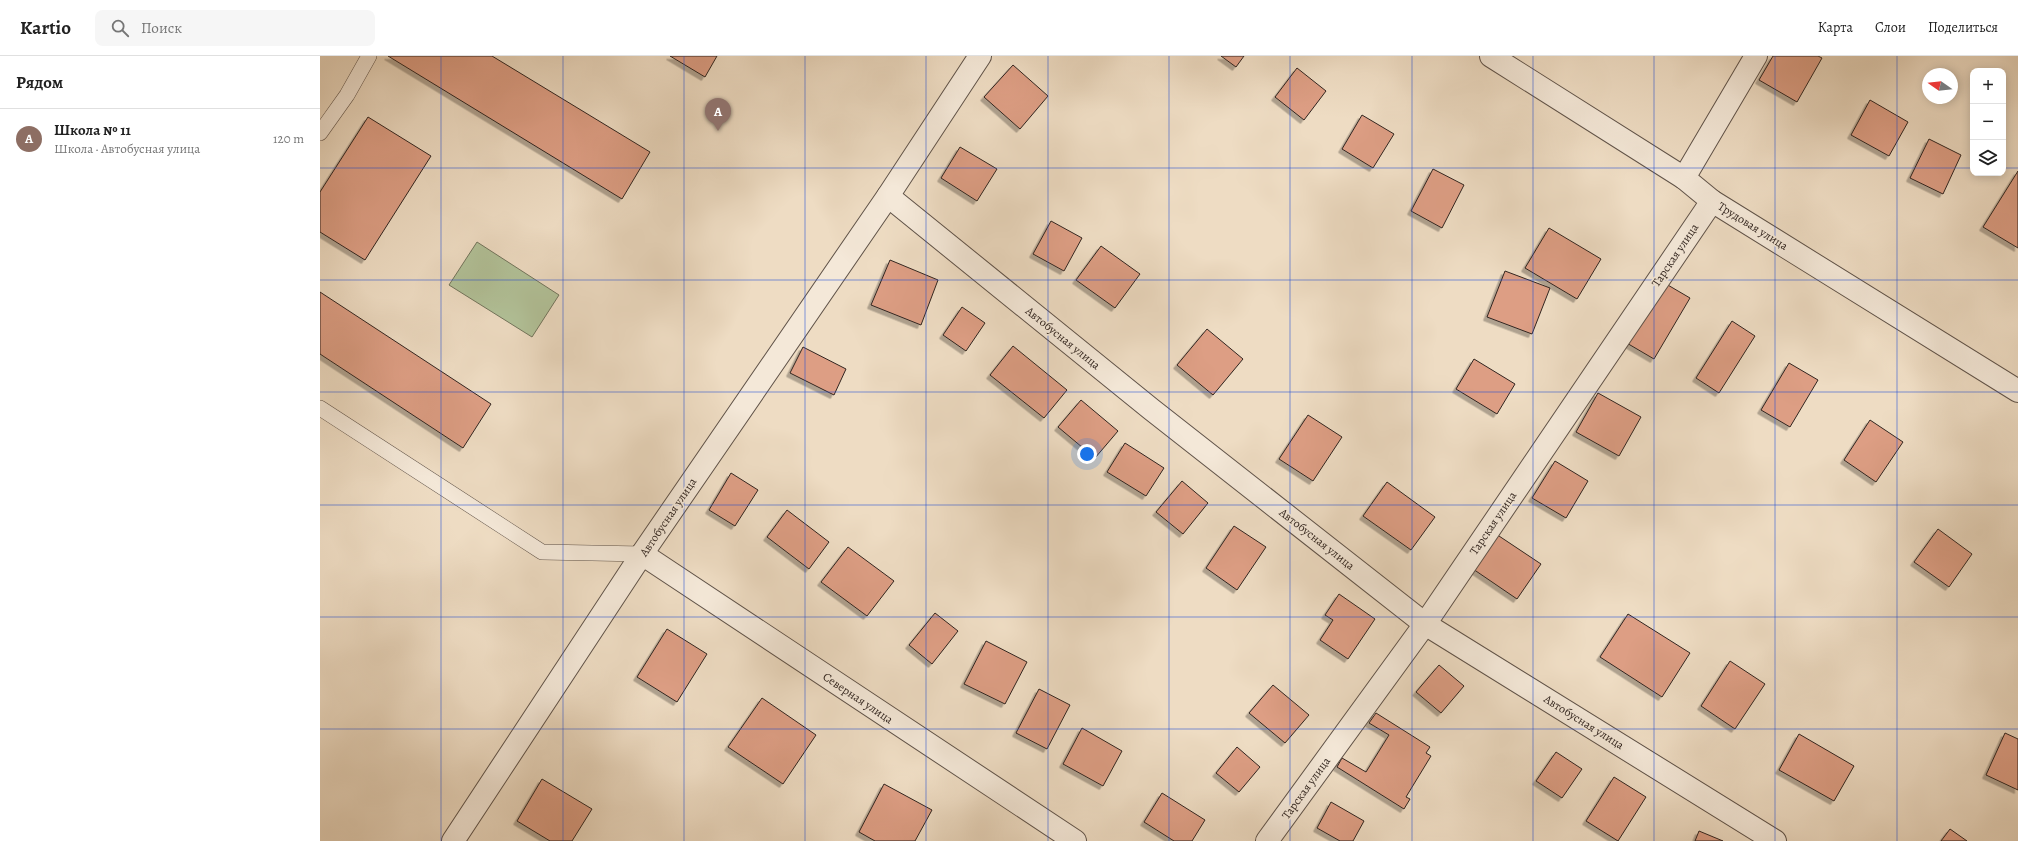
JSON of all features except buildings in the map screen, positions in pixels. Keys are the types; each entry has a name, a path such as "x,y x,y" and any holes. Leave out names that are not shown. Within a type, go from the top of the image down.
{"street":[{"name":"Автобусная улица","path":"453,841 642,554 888,196 980,56"},
{"name":"Трудовая улица","path":"1491,56 1684,178 1712,201 2018,391"},
{"path":"1684,178 1756,56"},
{"name":"Автобусная улица","path":"888,196 1150,409 1425,624 1775,841"},
{"name":"Тарская улица","path":"1267,841 1425,624 1712,201"},
{"name":"Северная улица","path":"642,554 1075,841"}],"lane":[{"path":"320,133 347,95 369,56"},
{"path":"320,408 542,552 642,554"}],"green space":[{"path":"477,242 559,295 532,337 449,285"}],"place":[{"name":"Школа № 11","path":"718,131"}]}
